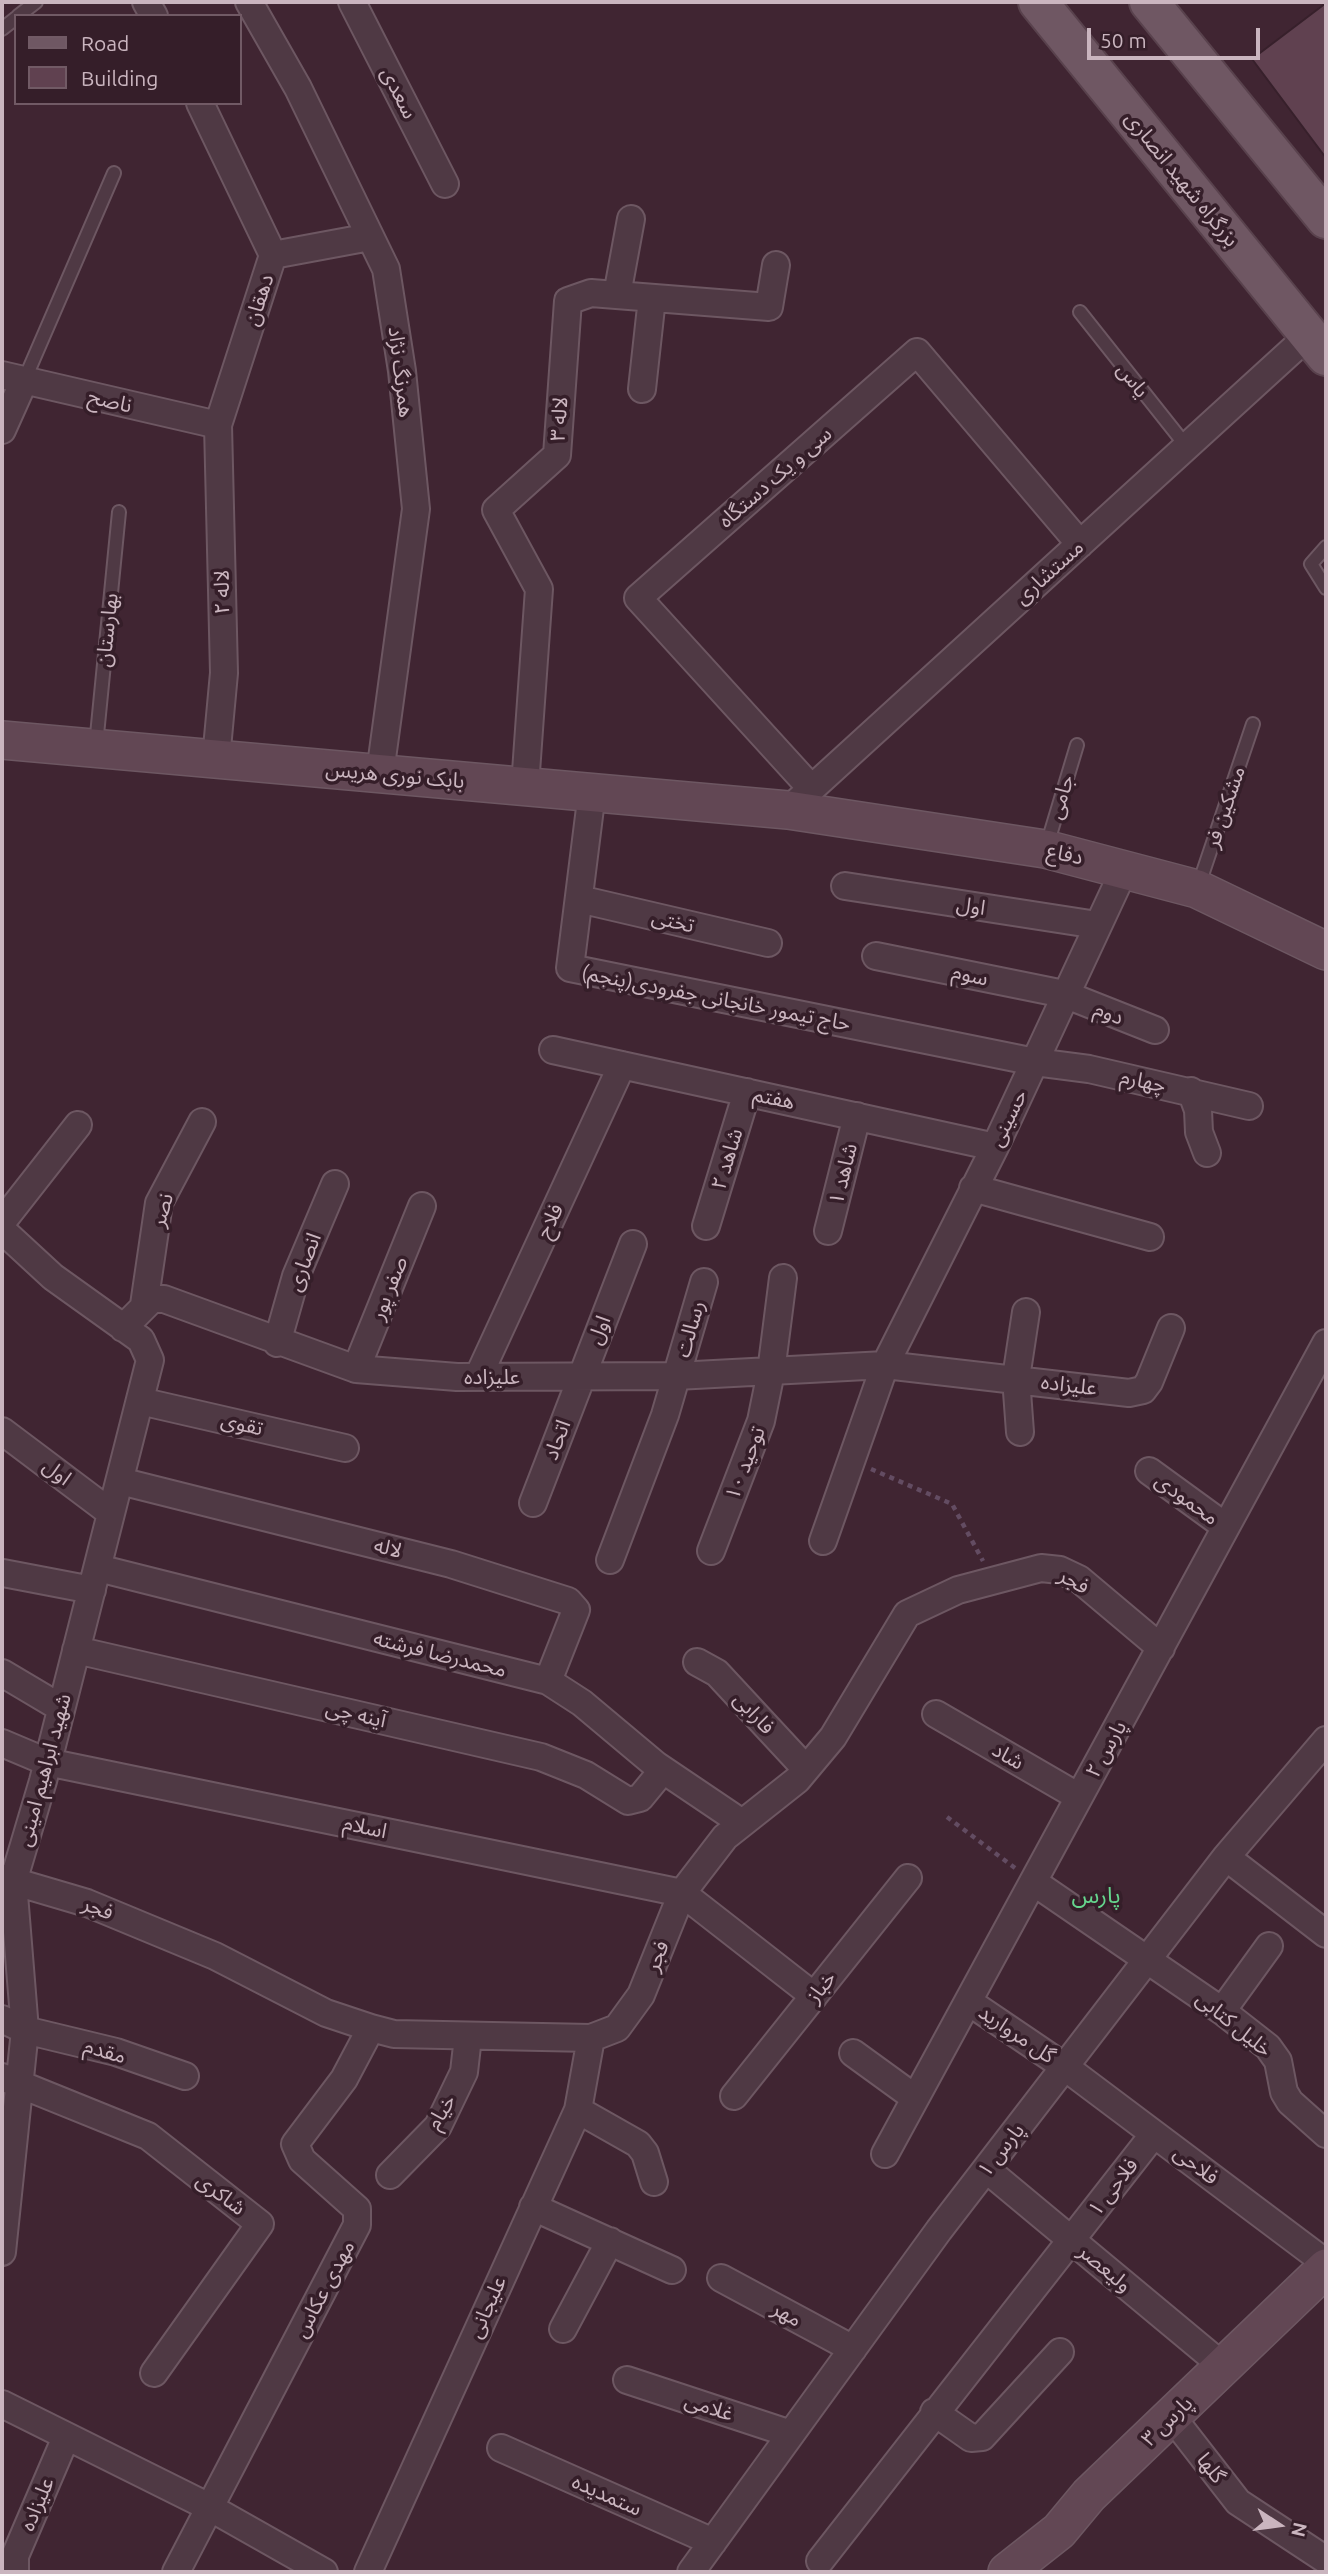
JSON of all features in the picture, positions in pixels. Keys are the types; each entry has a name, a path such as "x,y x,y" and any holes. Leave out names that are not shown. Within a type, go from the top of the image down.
{"main road":[{"name":"بزرگراه شهید انصاری","path":"1038,2 1318,346"},
{"path":"1150,2 1326,219"},
{"name":"بابک نوری هریس","path":"2,740 592,792 800,799"},
{"name":"دفاع","path":"800,799 1125,868 1197,889 1326,951"},
{"name":"پارس ۳","path":"1007,2572 1059,2531 1089,2495 1326,2265"},
{"path":"1040,2572 1059,2531"}],"street":[{"name":"همرنگ نژاد","path":"249,2 298,88 386,269 402,371 416,509 380,773"},
{"name":"سعدی","path":"352,2 445,184"},
{"name":"دهقان","path":"201,105 274,255 218,425"},
{"path":"617,295 631,219"},
{"path":"274,255 370,237"},
{"name":"لاله ۳","path":"525,786 539,589 496,509 557,455 568,301 592,293 768,307 776,265"},
{"path":"642,389 652,298"},
{"name":"مستشاری","path":"800,799 1186,447 1318,346"},
{"name":"سی و یک دستگاه","path":"800,799 638,598 917,352 1080,544"},
{"path":"2,430 13,378"},
{"name":"ناصح","path":"13,378 218,425"},
{"name":"لاله ۲","path":"216,759 224,673 218,425"},
{"name":"حاج تیمور خانجانی جفرودی(پنجم)","path":"592,792 570,968 1035,1062"},
{"name":"حسینی","path":"891,1366 1125,868"},
{"name":"اول","path":"845,886 1097,925"},
{"name":"تختی","path":"579,898 768,943"},
{"name":"سوم","path":"876,956 1064,995"},
{"name":"دوم","path":"1064,995 1155,1030"},
{"name":"هفتم","path":"553,1050 995,1147"},
{"name":"چهارم","path":"1035,1062 1089,1069 1249,1106"},
{"name":"فلاح","path":"478,1377 622,1065"},
{"path":"1191,1091 1198,1110 1199,1132 1207,1153"},
{"name":"شاهد ۲","path":"706,1226 747,1092"},
{"name":"شاهد ۱","path":"828,1231 858,1116"},
{"name":"نصر","path":"144,1306 159,1203 202,1122"},
{"path":"2,1222 78,1125"},
{"name":"انصاری","path":"277,1343 296,1276 335,1184"},
{"path":"973,1188 1150,1237"},
{"name":"صفر پور","path":"356,1369 422,1206"},
{"path":"2,1230 53,1277 132,1334 144,1306"},
{"name":"اول","path":"581,1377 633,1244"},
{"name":"توحید ۱۰","path":"711,1550 761,1421 771,1373 783,1279"},
{"name":"رسالت","path":"676,1376 704,1282"},
{"name":"علیزاده","path":"144,1306 152,1299 164,1299 277,1343 356,1369 478,1377 581,1377 771,1373 891,1366 1016,1378 1129,1393 1143,1390 1171,1328"},
{"path":"1020,1432 1016,1378 1026,1312"},
{"name":"شهید ابراهیم امینی","path":"2,2252 13,2025 8,1880 47,1762 150,1360 132,1334"},
{"name":"پارس ۲","path":"885,2154 1035,1883 1326,1343"},
{"path":"823,1541 851,1461 891,1366"},
{"name":"علیزاده","path":"891,1366 950,1372"},
{"path":"610,1560 666,1415 676,1376"},
{"name":"اتحاد","path":"533,1503 581,1377"},
{"name":"تقوی","path":"140,1401 345,1448"},
{"name":"اول","path":"2,1431 111,1513"},
{"name":"محمودی","path":"1149,1471 1226,1527"},
{"name":"لاله","path":"120,1481 451,1563 568,1601 576,1610 548,1681"},
{"name":"فجر","path":"8,1880 87,1903 215,1956 326,2013 371,2028 394,2034 591,2038 617,2028 641,1995 682,1893 725,1837 797,1780 833,1737 907,1614 958,1590 1041,1568 1060,1570 1079,1579 1161,1648"},
{"name":"محمدرضا فرشته","path":"3,1573 95,1579 548,1681 582,1703 663,1770 742,1824"},
{"name":"آینه چی","path":"76,1650 541,1756 586,1776 628,1801 640,1798 663,1770"},
{"name":"فارابی","path":"698,1662 717,1673 806,1769"},
{"path":"2,1673 61,1708"},
{"name":"شاد","path":"936,1714 1079,1797"},
{"name":"پارس ۱","path":"691,2572 985,2169 1226,1857 1326,1740"},
{"name":"اسلام","path":"2,1743 47,1762 682,1893"},
{"path":"1226,1857 1326,1934"},
{"name":"خباز","path":"734,2096 908,1878"},
{"name":"خلیل کتابی","path":"1035,1883 1222,2011 1274,2054 1290,2102 1326,2134"},
{"path":"682,1893 814,1996"},
{"path":"1222,2011 1269,1946"},
{"name":"گل مروارید","path":"969,2002 1065,2067"},
{"name":"مقدم","path":"13,2025 116,2052 185,2076"},
{"name":"مهدی عکاس","path":"176,2572 357,2225 357,2209 302,2160 295,2144 344,2079 371,2028"},
{"name":"خیام","path":"390,2175 438,2126 464,2072 468,2037"},
{"name":"علیجانی","path":"368,2572 578,2110 591,2038"},
{"path":"853,2053 915,2098"},
{"name":"فلاحی","path":"1065,2067 1326,2265"},
{"name":"شاکری","path":"11,2081 148,2136 260,2224 154,2373"},
{"path":"578,2110 638,2144 645,2153 654,2182"},
{"name":"فلاحی ۱","path":"820,2561 1154,2134"},
{"name":"ولیعصر","path":"985,2169 1223,2367"},
{"path":"533,2207 672,2270"},
{"path":"563,2329 610,2241"},
{"name":"مهر","path":"721,2278 853,2349"},
{"path":"934,2412 971,2438 982,2437 1060,2352"},
{"name":"غلامی","path":"627,2380 791,2434"},
{"path":"2,2404 209,2507 324,2572"},
{"name":"گلها","path":"1172,2417 1238,2502 1322,2560"},
{"name":"علیزاده","path":"15,2572 15,2556 66,2437"},
{"name":"ستمدیده","path":"500,2448 713,2542"}],"lane":[{"path":"21,14 36,2"},
{"path":"13,378 114,173"},
{"name":"یاس","path":"1080,312 1186,447"},
{"name":"بهارستان","path":"95,748 119,512"},
{"path":"1326,547 1311,564 1326,588"},
{"name":"مشکین فر","path":"1197,889 1253,724"},
{"name":"جامی","path":"1045,849 1077,745"}],"path":[{"path":"851,1461 952,1504 993,1581"},
{"path":"947,1817 1035,1883"}],"building":[{"path":"1326,3 1326,158 1252,59"}],"district":[{"name":"پارس","path":"1096,1895"}]}
